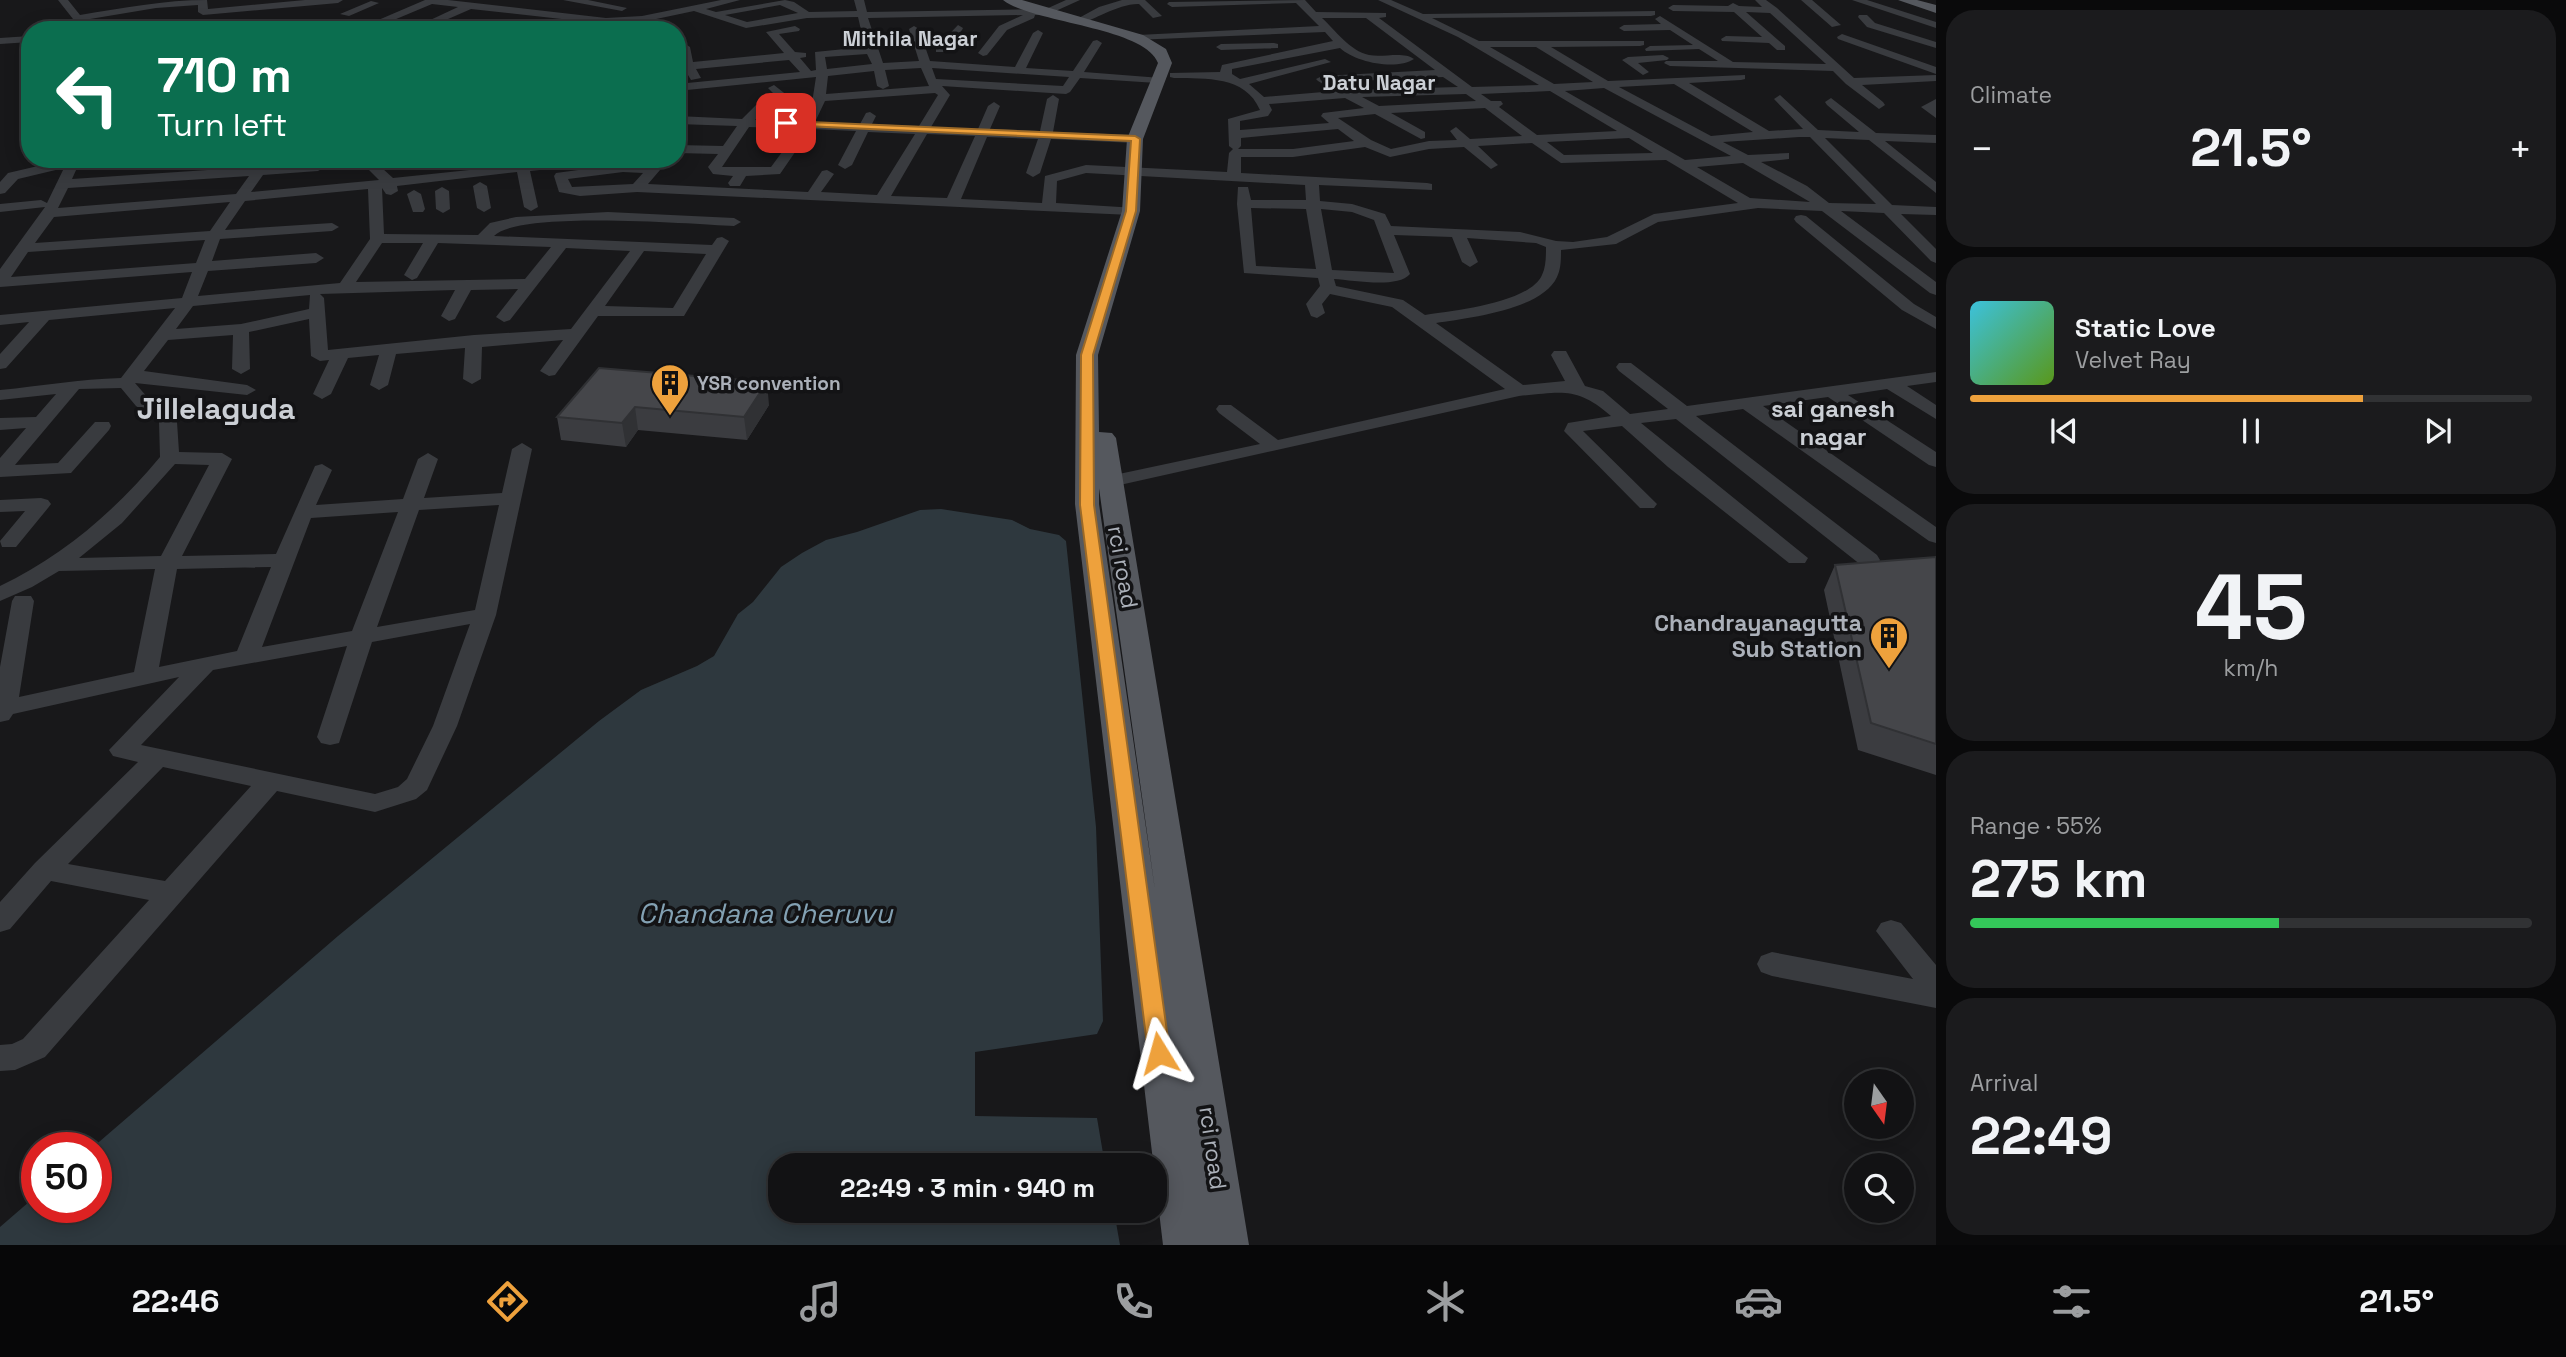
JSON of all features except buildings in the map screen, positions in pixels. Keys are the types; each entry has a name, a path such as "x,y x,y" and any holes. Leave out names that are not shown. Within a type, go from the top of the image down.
{"main road":[{"path":"1009,0 1147,30"},
{"path":"1904,0 1936,9"},
{"path":"1056,11 1147,30 1175,54 1178,63 1165,77"},
{"name":"rci road","path":"1165,77 1135,139 1144,212 1109,338 1100,404 1098,484 1090,533 1185,1245"},
{"name":"rci road","path":"1165,77 1131,211 1087,355 1098,484 1136,639 1227,1245"}],"street":[{"path":"52,0 72,21"},
{"path":"74,21 67,4 202,2 203,12 250,5 338,0"},
{"path":"435,21 482,0"},
{"path":"568,0 670,11 696,9 735,0"},
{"path":"590,0 670,11"},
{"path":"1172,4 1299,0 1330,29 1352,55 1366,60 1426,58"},
{"path":"1383,0 1475,44 1745,201 1758,204"},
{"path":"1483,0 1522,29"},
{"path":"1531,0 1549,14"},
{"path":"1581,0 1600,13"},
{"path":"1634,0 1728,63"},
{"path":"1727,0 1776,44 1727,39"},
{"path":"1760,0 1879,105"},
{"path":"1806,0 1836,25"},
{"path":"1856,0 1862,16 1871,25 1936,46"},
{"path":"1856,0 1936,25"},
{"path":"306,1 315,9 382,20 427,1 580,21"},
{"path":"528,21 574,1"},
{"path":"983,53 998,28 1016,20 1056,11 1138,1 1147,30 1268,23 1330,29"},
{"path":"1245,1 1268,23"},
{"path":"1429,1 1443,15"},
{"path":"712,14 780,2 802,12 865,23"},
{"path":"686,66 796,60 819,54 865,23 886,2"},
{"path":"345,14 374,3"},
{"path":"823,27 939,14 1056,11 1109,4 1126,9"},
{"path":"90,21 133,5"},
{"path":"133,5 141,16"},
{"path":"919,7 938,7 939,14"},
{"path":"1673,8 1773,10"},
{"path":"696,9 746,25 802,12"},
{"path":"484,19 506,10"},
{"path":"629,21 670,11"},
{"path":"1019,71 1022,56 1056,11"},
{"path":"1314,15 1651,13"},
{"path":"1367,15 1565,160 1671,156"},
{"path":"855,38 865,23"},
{"path":"865,23 883,86"},
{"path":"1730,23 1754,24"},
{"path":"1606,28 1673,27"},
{"path":"796,60 771,32 809,28"},
{"path":"922,49 945,50 958,28"},
{"path":"1620,28 1667,61 1679,75 1766,135"},
{"path":"881,200 944,95 934,86 924,64 922,49 914,29"},
{"path":"1447,29 1472,29"},
{"path":"1842,37 1936,71"},
{"path":"0,41 21,40"},
{"path":"821,98 934,86 1066,90 1097,43"},
{"path":"1221,47 1342,44"},
{"path":"1226,76 1226,67 1342,44"},
{"path":"1475,44 1705,48"},
{"path":"1539,44 1606,85 1802,188 1936,290"},
{"path":"1746,50 1812,133 1936,258"},
{"path":"1899,57 1936,52"},
{"path":"762,78 787,100 760,108 746,122 715,170 775,171 821,98 823,71 819,54"},
{"path":"1238,83 1352,55"},
{"path":"1270,58 1421,135"},
{"path":"686,87 762,78 796,60"},
{"path":"686,66 796,60 823,71 924,64 1077,75 1226,76 1262,101 1345,94 1606,85 1679,75 1739,83"},
{"path":"1643,72 1628,60 1836,68"},
{"path":"686,66 702,85"},
{"path":"1316,81 1447,73"},
{"path":"1850,82 1936,78"},
{"path":"1286,88 1298,85 1321,97"},
{"path":"686,99 774,88"},
{"path":"1785,96 1843,112"},
{"path":"1033,173 1046,135 1053,99"},
{"path":"845,165 878,100"},
{"path":"1544,101 1572,100"},
{"path":"1262,101 1264,113 1234,119 1235,153 1244,204 1249,270 1326,281 1396,303 1519,391"},
{"path":"1831,102 1936,189"},
{"path":"1517,103 1376,110 1327,116 1366,143 1393,153 1429,145 1633,134"},
{"path":"1936,103 1927,107 1936,114"},
{"path":"952,203 994,106"},
{"path":"686,120 1135,139"},
{"path":"1234,134 1404,125"},
{"path":"1456,131 1491,165"},
{"path":"1709,139 1812,133 1936,139"},
{"path":"686,137 706,138"},
{"path":"1235,153 1293,153 1366,143"},
{"path":"686,149 729,150"},
{"path":"1684,164 1784,156"},
{"path":"0,190 6,177 66,168"},
{"path":"0,281 25,248 66,168"},
{"path":"129,379 188,302 215,234 260,168"},
{"path":"371,168 392,196 480,186 524,169"},
{"path":"420,168 424,178"},
{"path":"637,188 653,170 623,168 561,176 564,189 569,191 637,188 1131,211"},
{"path":"0,281 201,266 328,226 382,183 524,169"},
{"path":"524,169 531,207"},
{"path":"1049,208 1050,179 1060,174 1086,169 1427,187"},
{"path":"729,194 742,172"},
{"path":"812,196 827,174"},
{"path":"1312,181 1313,206 1326,281 1314,303 1317,313"},
{"path":"345,287 377,239 382,183"},
{"path":"480,186 484,208"},
{"path":"442,191 443,209"},
{"path":"678,219 690,204 686,191"},
{"path":"414,194 418,209"},
{"path":"594,311 678,313 750,195"},
{"path":"0,208 45,209 239,199 328,226"},
{"path":"1244,204 1362,209 1380,217 1401,277 1326,281"},
{"path":"1385,230 1520,236 1554,245 1573,246 1611,241 1654,218 1758,204 1936,211"},
{"path":"0,264 45,209"},
{"path":"482,240 495,226 516,221 608,216 734,222"},
{"path":"1801,219 1908,307 1936,324"},
{"path":"25,248 328,226"},
{"path":"305,274 328,226"},
{"path":"1457,233 1470,262"},
{"path":"377,239 433,238 716,250"},
{"path":"412,275 433,238"},
{"path":"504,317 562,243"},
{"path":"1420,321 1491,308 1537,290 1549,279 1554,245"},
{"path":"549,371 640,247"},
{"path":"0,320 345,287 529,284"},
{"path":"449,316 465,287"},
{"path":"316,290 315,313 320,356 474,340 574,334"},
{"path":"1908,307 1936,304"},
{"path":"162,335 241,329 315,313"},
{"path":"0,364 44,316"},
{"path":"241,329 241,369"},
{"path":"472,379 474,340"},
{"path":"379,385 388,349"},
{"path":"321,394 341,354"},
{"path":"1560,355 1577,388"},
{"path":"0,364 22,364"},
{"path":"1626,367 1869,561"},
{"path":"44,391 56,376"},
{"path":"1647,504 1573,431 1576,427 1935,377"},
{"path":"0,594 58,565 132,499 170,458 168,422 161,413 142,402 129,379"},
{"path":"0,395 129,379 247,390"},
{"path":"1890,383 1936,412"},
{"path":"0,470 74,384"},
{"path":"1098,484 1519,391 1552,386 1577,388 1606,401 1624,419 1797,558"},
{"path":"1831,391 1936,461"},
{"path":"1745,402 1936,537"},
{"path":"1225,409 1275,446"},
{"path":"0,424 42,422"},
{"path":"36,505 102,426"},
{"path":"205,664 122,750 375,803 407,793 418,784 445,726 485,615 522,449"},
{"path":"145,676 167,565 222,460 170,458"},
{"path":"330,737 362,636 428,459"},
{"path":"0,470 64,469"},
{"path":"247,656 303,512 323,470"},
{"path":"303,512 512,498"},
{"path":"0,506 41,504 9,542"},
{"path":"58,565 167,565 284,560"},
{"path":"23,601 2,710 205,664 485,615"},
{"path":"0,921 45,870 157,758"},
{"path":"0,1058 15,1057 34,1048 270,782"},
{"path":"45,870 172,893"},
{"path":"1891,931 1936,986"},
{"path":"1772,964 1936,996"}],"water":[{"name":"Chandana Cheruvu","path":"941,509 1012,520 1030,529 1059,535 1066,541 1096,827 1103,1021 1097,1034 975,1052 975,1116 1097,1118 1103,1153 768,1153 768,1223 1116,1223 1120,1245 0,1245 0,1227 21,1209 21,1223 112,1223 111,1132 338,936 599,721 641,690 714,656 738,614 753,602 781,567 826,540 920,510"}],"place":[{"name":"YSR convention","path":"670,417"},
{"name":"Chandrayanagutta Sub Station","path":"1889,670"}],"district":[{"name":"Mithila Nagar","path":"910,38"},
{"name":"Datu Nagar","path":"1379,82"},
{"name":"Jillelaguda","path":"216,408"},
{"name":"sai ganesh nagar","path":"1833,422"}],"route":[{"path":"786,123 1135,139 1131,211 1092,331 1087,355 1087,505 1159,1053"}]}
